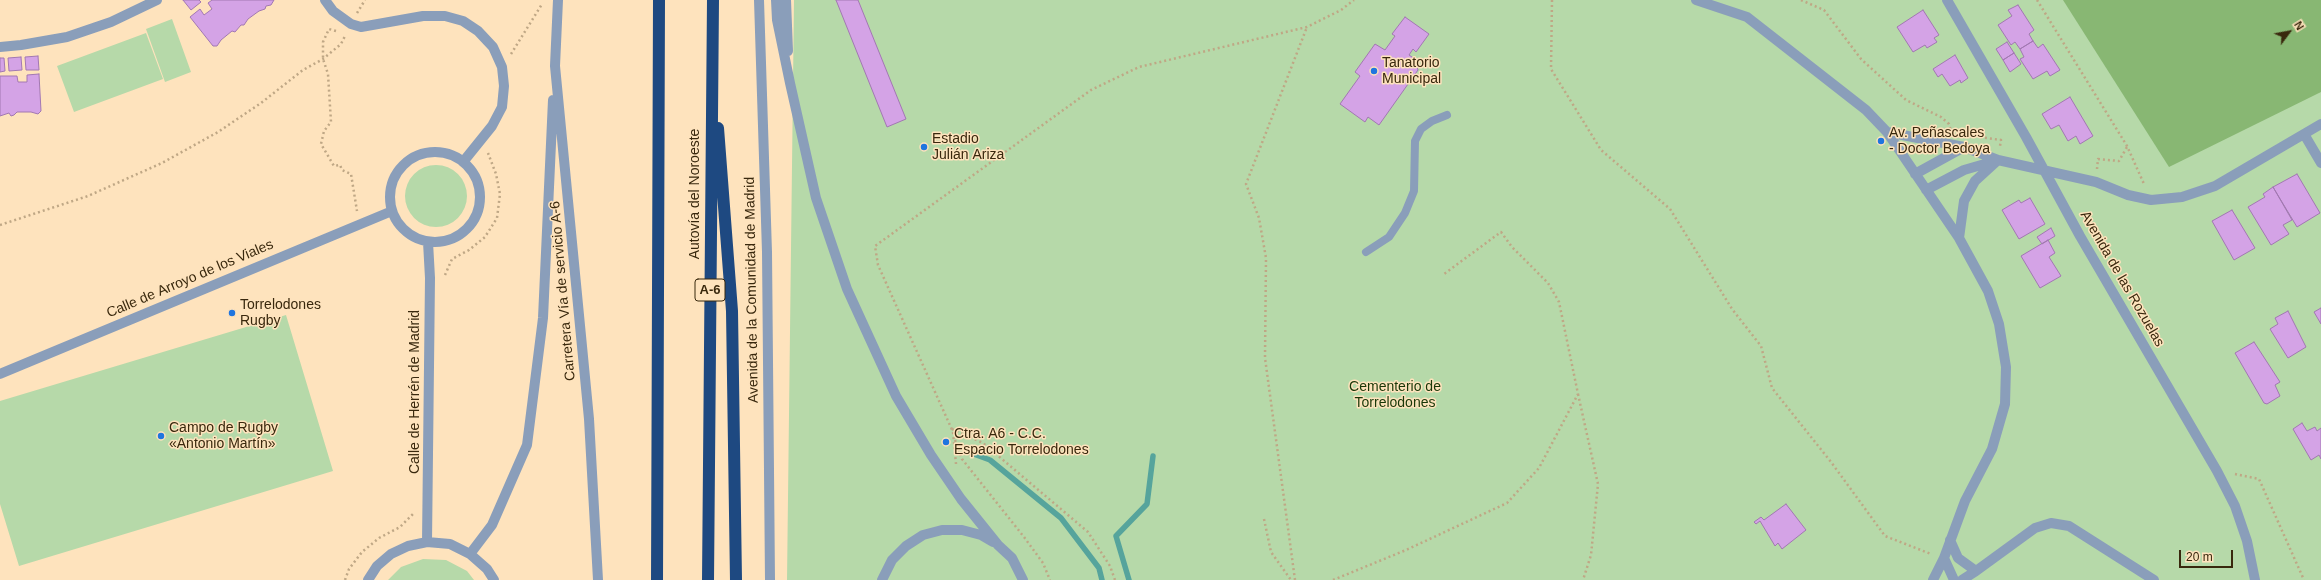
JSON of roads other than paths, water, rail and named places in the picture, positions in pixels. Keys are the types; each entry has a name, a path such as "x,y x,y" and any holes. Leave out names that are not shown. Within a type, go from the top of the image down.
{"highway":[{"path":"657,580 659,0"},
{"name":"Autovía del Noroeste","path":"708,580 711,46 713,0"},
{"path":"711,46 732,311 736,580"}],"street":[{"path":"0,47 21,46 67,36 111,22 157,0"},
{"path":"324,0 333,11 351,24 361,27 423,16 445,16 463,21 478,31 493,47 502,67 504,86 502,107 492,126 463,162"},
{"name":"Carretera Vía de servicio A-6","path":"558,0 555,66 589,419 598,580"},
{"name":"Avenida de la Comunidad de Madrid","path":"760,0 767,252 770,580"},
{"path":"776,0 777,20 816,198 847,289 904,409 961,499 998,545 1012,558 1023,580"},
{"path":"786,0 790,83"},
{"path":"1696,0 1747,17 1851,96 1887,132 1959,238 1985,284 1999,324 2006,367 2006,404 1992,449 1965,501 1944,558 1933,580"},
{"name":"Avenida de las Rozuelas","path":"1947,0 2080,236 2217,471 2235,506 2247,541 2255,580"},
{"path":"470,554 492,525 527,445 543,318 555,66"},
{"path":"1887,132 1964,146 1998,160 2096,182 2128,195 2152,200 2182,197 2215,186 2321,124"},
{"path":"2304,134 2321,163"},
{"path":"1915,174 1964,146"},
{"path":"427,152 446,153 463,162 476,177 480,196 476,215 464,231 447,240 428,242 412,236 400,225 392,211 390,192 396,174 409,160 427,152"},
{"path":"1926,190 1964,170 1998,160"},
{"path":"1959,238 1964,201 1975,181 1998,160"},
{"name":"Calle de Arroyo de los Viales","path":"0,374 392,211"},
{"name":"Calle de Herrén de Madrid","path":"427,542 430,286 428,242"},
{"path":"1962,580 2035,528 2051,523 2069,526 2154,580"},
{"path":"881,579 892,560 906,546 923,536 935,532 962,530 981,535 998,545"},
{"path":"1950,540 1958,558 1976,571"},
{"path":"368,580 377,566 391,554 408,546 427,542 450,544 470,554 487,569 494,580"},
{"path":"1944,558 1954,580"}],"lane":[{"path":"1366,252 1389,237 1405,213 1414,191 1415,141 1421,129 1432,121 1447,115"}],"waterway":[{"path":"971,453 990,460 1061,518 1099,568 1102,580"},
{"path":"1129,580 1116,536 1147,504 1153,456"}],"place":[{"name":"Tanatorio Municipal","path":"1374,71"},
{"name":"Av. Peñascales - Doctor Bedoya","path":"1881,141"},
{"name":"Estadio Julián Ariza","path":"924,147"},
{"name":"Torrelodones Rugby","path":"232,313"},
{"name":"Campo de Rugby «Antonio Martín»","path":"161,436"},
{"name":"Ctra. A6 - C.C. Espacio Torrelodones","path":"946,442"}],"park label":[{"name":"Cementerio de Torrelodones","path":"1395,396"}]}
